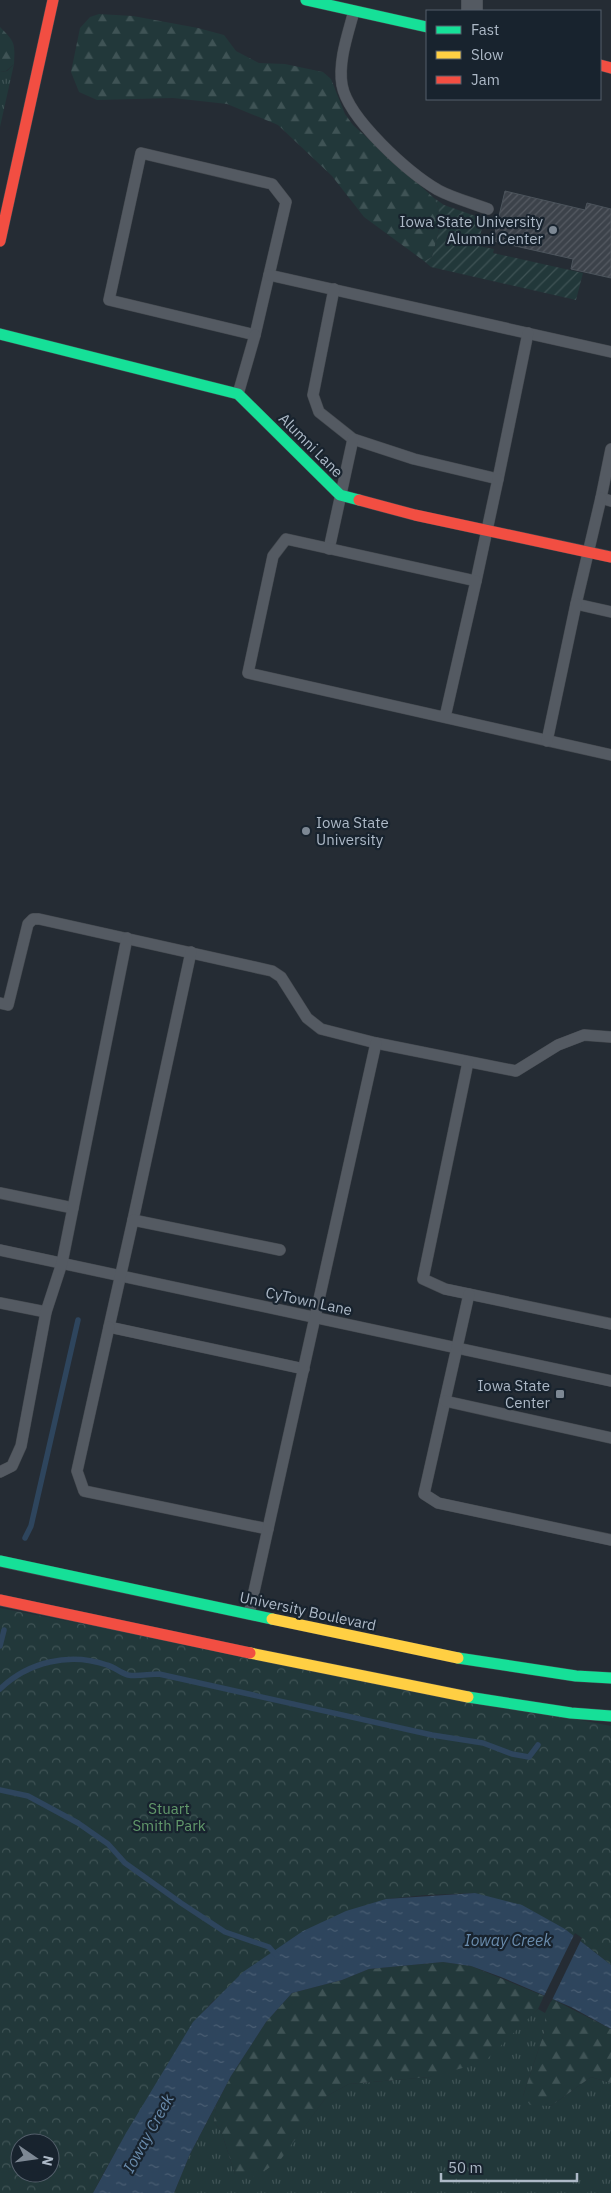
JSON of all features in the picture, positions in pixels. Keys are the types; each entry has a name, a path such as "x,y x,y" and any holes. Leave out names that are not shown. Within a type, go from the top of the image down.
{"main road":[{"path":"0,241 52,0"},
{"path":"306,0 426,27"},
{"path":"0,334 238,394"},
{"name":"Alumni Lane","path":"238,394 340,495 415,515 611,557"},
{"name":"University Boulevard","path":"0,1561 442,1655 576,1676 611,1678"},
{"path":"0,1600 438,1692 571,1713 611,1716"}],"lane":[{"path":"354,11 341,68 342,86 348,104 359,119 394,156 438,190 488,209"},
{"path":"238,394 255,335 286,202 272,184 141,153 109,300 255,335"},
{"path":"269,275 611,352"},
{"path":"334,289 312,395 319,412 353,439 414,458 498,479"},
{"path":"445,717 488,531 528,333"},
{"path":"329,549 353,439"},
{"path":"548,741 576,604 589,553 606,499 611,449"},
{"path":"476,581 286,539 273,556 248,673 611,755"},
{"path":"576,604 611,612"},
{"path":"0,1003 8,1005 26,929 33,919 272,971 281,977 291,989 308,1018 321,1029 376,1044 516,1072 558,1046 584,1035 611,1038"},
{"path":"0,1472 12,1466 21,1446 46,1312 62,1263 126,938"},
{"path":"191,952 77,1470 84,1491 268,1530"},
{"path":"248,1614 376,1044"},
{"path":"468,1062 423,1279 445,1289 611,1324"},
{"path":"0,1193 73,1208"},
{"path":"133,1220 280,1250"},
{"name":"CyTown Lane","path":"0,1250 611,1382"},
{"path":"469,1294 424,1494 438,1503 611,1540"},
{"path":"0,1303 46,1312"},
{"path":"109,1327 304,1369"},
{"path":"445,1401 611,1438"}],"green space":[{"path":"99,14 133,16 198,28 224,35 236,51 259,63 285,64 323,72 331,79 345,114 353,125 434,198 440,220 432,257 424,261 364,217 332,176 278,125 227,104 173,98 97,100 79,92 71,72 80,28 90,17"},
{"path":"0,27 13,43 14,64 6,71 0,72"},
{"path":"14,64 0,127 0,72 7,71"},
{"path":"434,198 444,205 484,219 478,246 494,249 493,253 583,273 576,300 431,267 424,261 432,257 439,228 439,213"},
{"name":"Stuart Smith Park","path":"0,1608 611,1726 611,1965 565,1929 475,1893 386,1899 213,2001 182,2042 115,2152 93,2193 0,2193"},
{"path":"443,1962 471,1966 544,1996 538,2009 484,2062 430,2077 349,2084 327,2096 281,2159 266,2170 250,2178 235,2174 221,2131 214,2122 216,2105 231,2076 266,2022 292,1993 342,1980 369,1969"},
{"path":"552,1999 611,2029 611,2083 591,2077 551,2106 530,2105 523,2096 545,2030 545,2013"},
{"path":"538,2009 545,2013 545,2030 523,2096 551,2106 591,2077 611,2083 611,2193 174,2193 190,2154 216,2105 214,2122 221,2131 235,2174 281,2158 327,2096 349,2084 430,2077 518,2027"}],"water":[{"name":"Ioway Creek","path":"475,1893 522,1905 565,1929 611,1965 611,2029 571,2007 501,1977 471,1966 443,1962 369,1969 342,1980 292,1993 266,2022 231,2076 190,2154 174,2193 93,2193 126,2133 193,2022 243,1972 303,1931 346,1911 386,1899"}],"pier":[{"path":"575,1933 582,1938 551,2002 543,1998"}],"building":[{"name":"Iowa State University Alumni Center","path":"505,191 585,210 587,203 611,209 611,278 571,269 573,259 493,241"}],"waterway":[{"path":"25,1538 31,1526 78,1320"},
{"path":"0,1646 4,1630"},
{"path":"0,1689 23,1672 36,1666 50,1662 78,1659 107,1665 128,1675 159,1674 432,1735 483,1743 512,1754 529,1757 538,1745"},
{"path":"0,1790 28,1796 78,1823 108,1844 125,1863 181,1903 225,1932 269,1947 277,1956"}],"traffic: fast":[{"path":"306,0 426,27"},
{"path":"0,334 238,394 340,495 359,500"},
{"path":"0,1561 272,1619"},
{"path":"458,1658 576,1676 611,1678"},
{"path":"468,1697 571,1713 611,1716"}],"traffic: slow":[{"path":"272,1619 458,1658"},
{"path":"250,1653 468,1697"}],"traffic: jam":[{"path":"0,241 53,0"},
{"path":"601,65 611,68"},
{"path":"359,500 415,515 611,557"},
{"path":"0,1600 250,1653"}],"place":[{"name":"Iowa State University Alumni Center","path":"553,230"},
{"name":"Iowa State University","path":"306,831"},
{"name":"Iowa State Center","path":"560,1394"}]}
